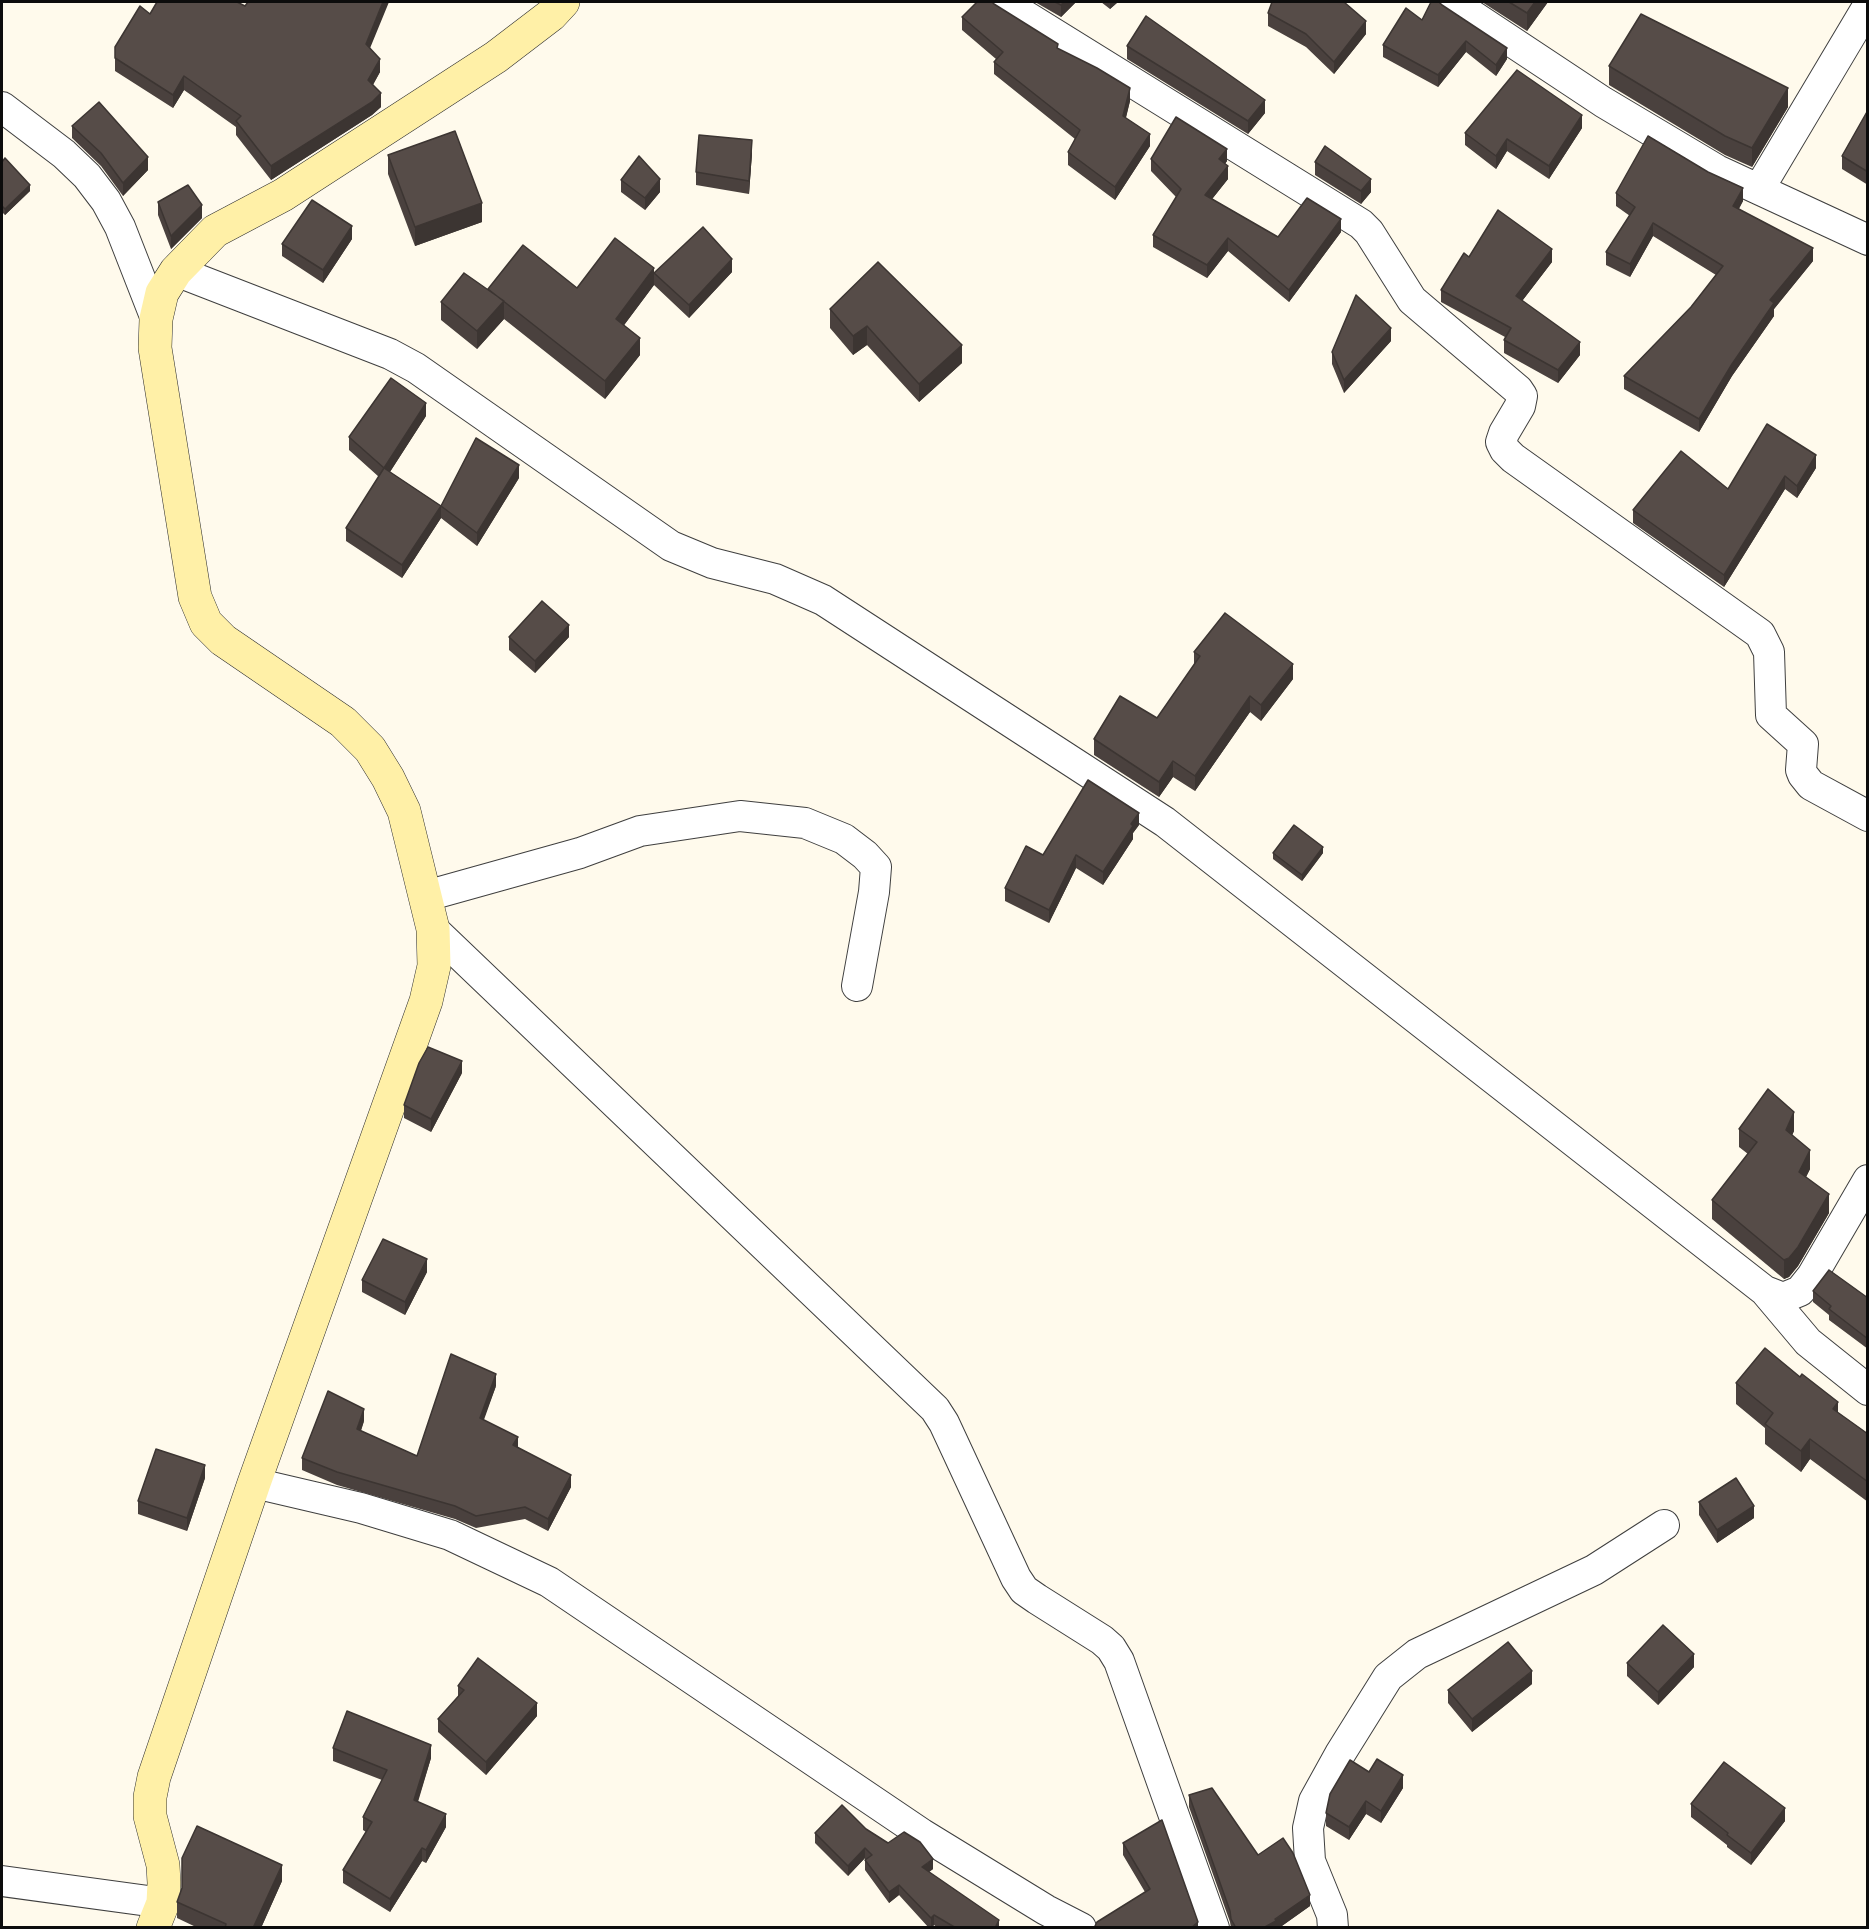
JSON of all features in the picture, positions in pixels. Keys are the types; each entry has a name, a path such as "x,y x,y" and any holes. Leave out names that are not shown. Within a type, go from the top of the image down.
{"street":[{"path":"2,1881 162,1919 165,1883 163,1865 150,1816 150,1797 154,1777 254,1484 426,1001 434,966 434,929 404,811 388,778 370,749 343,722 223,640 206,623 195,597 155,348 156,319 162,293 176,271 215,231 283,195 496,57 551,15 563,2"},
{"path":"1003,2 1361,224 1369,232 1412,300 1518,390 1522,396 1520,406 1501,442 1505,450 1512,458 1760,634 1769,652 1770,715 1803,744 1801,770 1803,776 1811,785 1868,816"},
{"path":"1452,2 1603,102 1717,170 1868,240"},
{"path":"1759,189 1868,6"},
{"path":"2,107 64,154 87,176 106,201 120,227 156,319"},
{"path":"176,271 390,354 416,368 671,546 702,560 775,579 823,600 1165,822 1765,1291 1808,1342 1868,1390"},
{"path":"426,896 580,854 640,831 740,816 805,823 844,839 876,867 874,891 857,986"},
{"path":"434,929 935,1409 944,1423 1016,1578 1024,1590 1102,1640 1111,1648 1119,1661 1214,1928"},
{"path":"1765,1291 1783,1298 1800,1291 1812,1276 1868,1180"},
{"path":"254,1484 361,1508 450,1535 549,1582 922,1834 1046,1910 1081,1928"},
{"path":"1334,1928 1332,1915 1310,1861 1308,1828 1314,1801 1388,1677 1417,1654 1594,1570 1664,1525"}],"building":[{"path":"157,2 237,2 245,6 248,2 383,2 366,44 380,59 368,80 381,93 372,102 271,166 236,121 241,116 184,76 173,95 115,58 115,47 140,6 150,14"},
{"path":"977,2 992,2 1058,44 1057,48 1130,88 1123,116 1150,134 1115,187 1068,152 1080,130 994,62 1003,52 962,17"},
{"path":"1272,2 1344,2 1366,21 1334,62 1306,34 1268,13"},
{"path":"1431,2 1439,2 1507,48 1496,65 1466,41 1438,75 1383,45 1406,8 1422,20"},
{"path":"1509,2 1535,2 1527,13"},
{"path":"1641,14 1788,88 1752,148 1725,136 1609,66"},
{"path":"1146,16 1265,100 1248,121 1127,46"},
{"path":"1517,70 1582,115 1549,166 1507,139 1496,156 1465,133"},
{"path":"99,102 148,157 123,183 101,153 72,126"},
{"path":"1868,110 1868,172 1842,156"},
{"path":"1176,117 1227,149 1219,159 1228,166 1205,195 1278,237 1307,198 1341,219 1289,290 1228,238 1207,265 1153,235 1181,189 1151,159"},
{"path":"455,131 482,203 415,227 388,155"},
{"path":"699,135 752,140 749,181 696,172"},
{"path":"1648,136 1708,172 1743,188 1733,206 1813,248 1770,300 1774,303 1732,364 1699,419 1624,376 1691,307 1723,266 1653,223 1630,264 1606,252 1635,207 1616,193"},
{"path":"1325,146 1371,179 1361,191 1315,162"},
{"path":"639,156 660,179 645,198 621,180"},
{"path":"5,158 30,185 5,209 2,206 2,162"},
{"path":"188,185 202,205 171,236 158,202"},
{"path":"312,200 352,226 323,270 282,244"},
{"path":"1498,210 1552,249 1516,296 1580,342 1558,370 1504,340 1511,328 1441,290 1464,253 1469,257"},
{"path":"703,227 732,259 689,305 654,273"},
{"path":"615,238 654,268 616,319 640,338 605,381 488,289 523,245 577,288"},
{"path":"878,262 962,345 919,384 867,326 853,336 830,309"},
{"path":"464,273 504,301 477,331 441,302"},
{"path":"1356,295 1391,328 1344,380 1332,352"},
{"path":"391,378 426,403 384,468 349,437"},
{"path":"1767,424 1816,455 1797,486 1785,476 1724,575 1633,510 1681,451 1728,489"},
{"path":"476,438 519,465 477,533 441,506"},
{"path":"384,468 441,506 402,565 346,528"},
{"path":"542,601 569,625 535,661 509,637"},
{"path":"1225,613 1293,664 1261,705 1250,696 1195,776 1173,761 1159,782 1094,739 1120,696 1157,718 1200,656 1194,652"},
{"path":"1088,780 1139,813 1103,872 1076,855 1049,910 1005,888 1026,846 1043,855"},
{"path":"1294,825 1323,847 1302,875 1273,853"},
{"path":"428,1047 462,1061 431,1119 404,1105 419,1063"},
{"path":"1768,1089 1794,1112 1786,1130 1810,1150 1799,1172 1829,1194 1798,1247 1789,1258 1784,1260 1712,1200 1757,1142 1739,1129"},
{"path":"383,1239 427,1259 405,1302 362,1280"},
{"path":"1829,1270 1868,1298 1868,1339 1829,1309 1831,1306 1813,1291"},
{"path":"1765,1348 1800,1377 1802,1374 1838,1402 1833,1409 1868,1434 1868,1482 1810,1439 1801,1451 1765,1424 1773,1413 1736,1383"},
{"path":"451,1354 496,1374 480,1418 518,1437 513,1445 571,1475 548,1519 525,1507 476,1516 455,1506 337,1472 302,1458 328,1391 364,1409 357,1429 417,1456"},
{"path":"156,1449 205,1465 187,1518 138,1501"},
{"path":"1736,1478 1754,1506 1717,1530 1699,1502"},
{"path":"1663,1625 1694,1654 1658,1692 1627,1663"},
{"path":"1508,1642 1532,1671 1472,1719 1448,1690"},
{"path":"478,1658 537,1703 486,1762 438,1719 464,1690 458,1686"},
{"path":"347,1711 431,1745 414,1800 446,1814 426,1850 422,1848 390,1899 343,1870 372,1822 363,1817 387,1770 333,1748"},
{"path":"1377,1759 1403,1775 1381,1811 1366,1801 1349,1827 1326,1813 1330,1794 1350,1760 1369,1772"},
{"path":"1724,1762 1785,1808 1751,1853 1691,1804"},
{"path":"1212,1788 1258,1855 1283,1838 1293,1853 1310,1895 1263,1928 1236,1928 1231,1919 1189,1795"},
{"path":"842,1805 866,1829 888,1843 904,1832 920,1842 933,1859 922,1867 999,1920 995,1928 956,1928 934,1915 931,1918 899,1885 889,1892 865,1860 872,1855 865,1848 848,1866 815,1833"},
{"path":"1162,1820 1198,1922 1191,1928 1094,1928 1097,1922 1150,1889 1123,1843"},
{"path":"197,1826 282,1865 253,1928 225,1928 226,1924 177,1902 182,1888 182,1858"}]}
